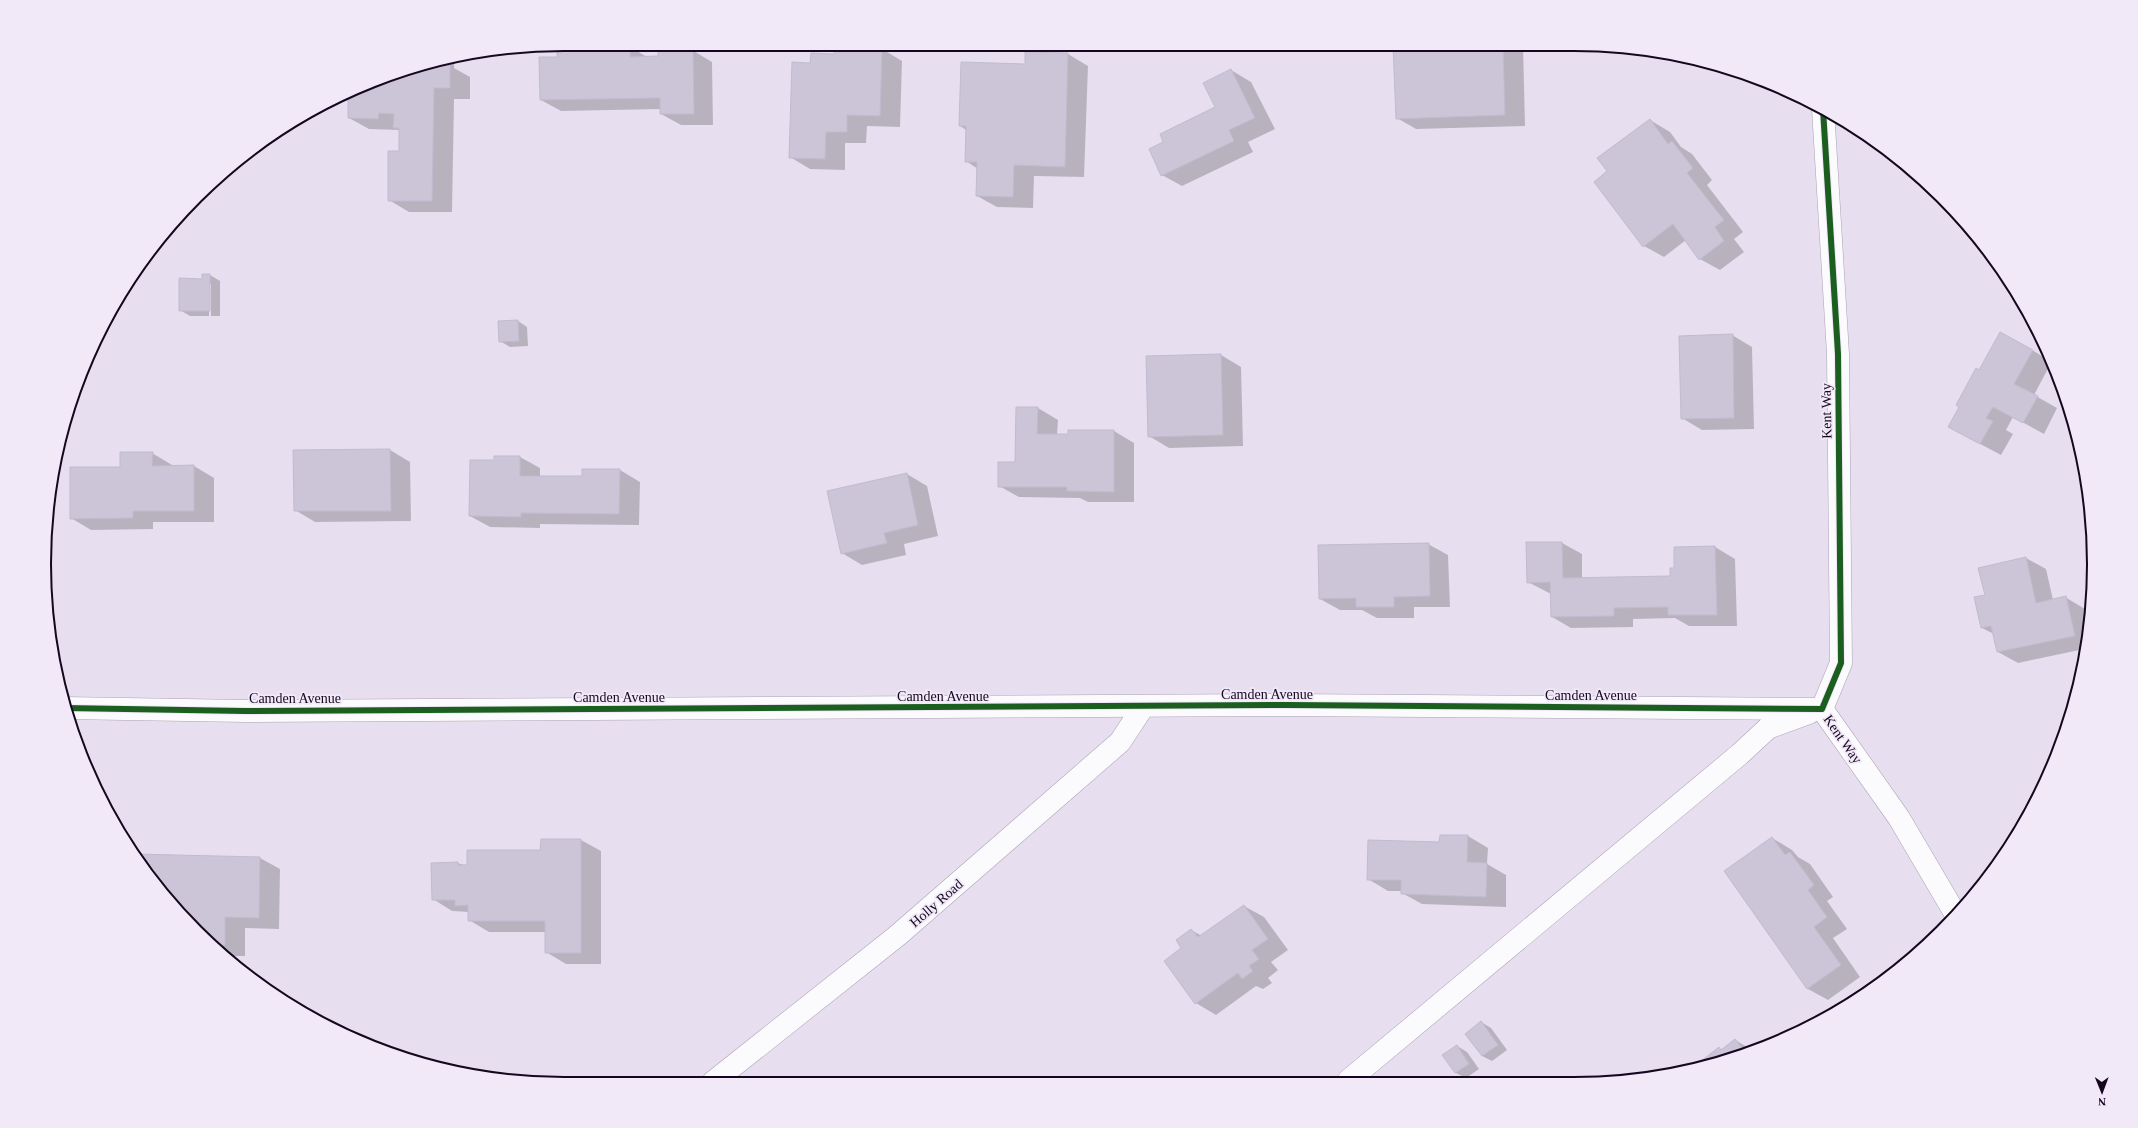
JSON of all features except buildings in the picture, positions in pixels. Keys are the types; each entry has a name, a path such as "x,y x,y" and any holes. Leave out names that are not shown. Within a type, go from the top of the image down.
{"street":[{"name":"Kent Way","path":"1823,116 1838,354 1841,663 1822,709 1899,818 1953,910"},
{"name":"Camden Avenue","path":"71,708 261,710 1143,707 1295,705 1822,709"},
{"name":"Holly Road","path":"719,1077 897,936 1120,742 1143,707"},
{"path":"1353,1077 1740,754 1768,728 1822,709"}],"cycle path":[{"path":"71,708 245,711 1287,705 1822,709 1841,663 1838,354 1823,116"}]}
